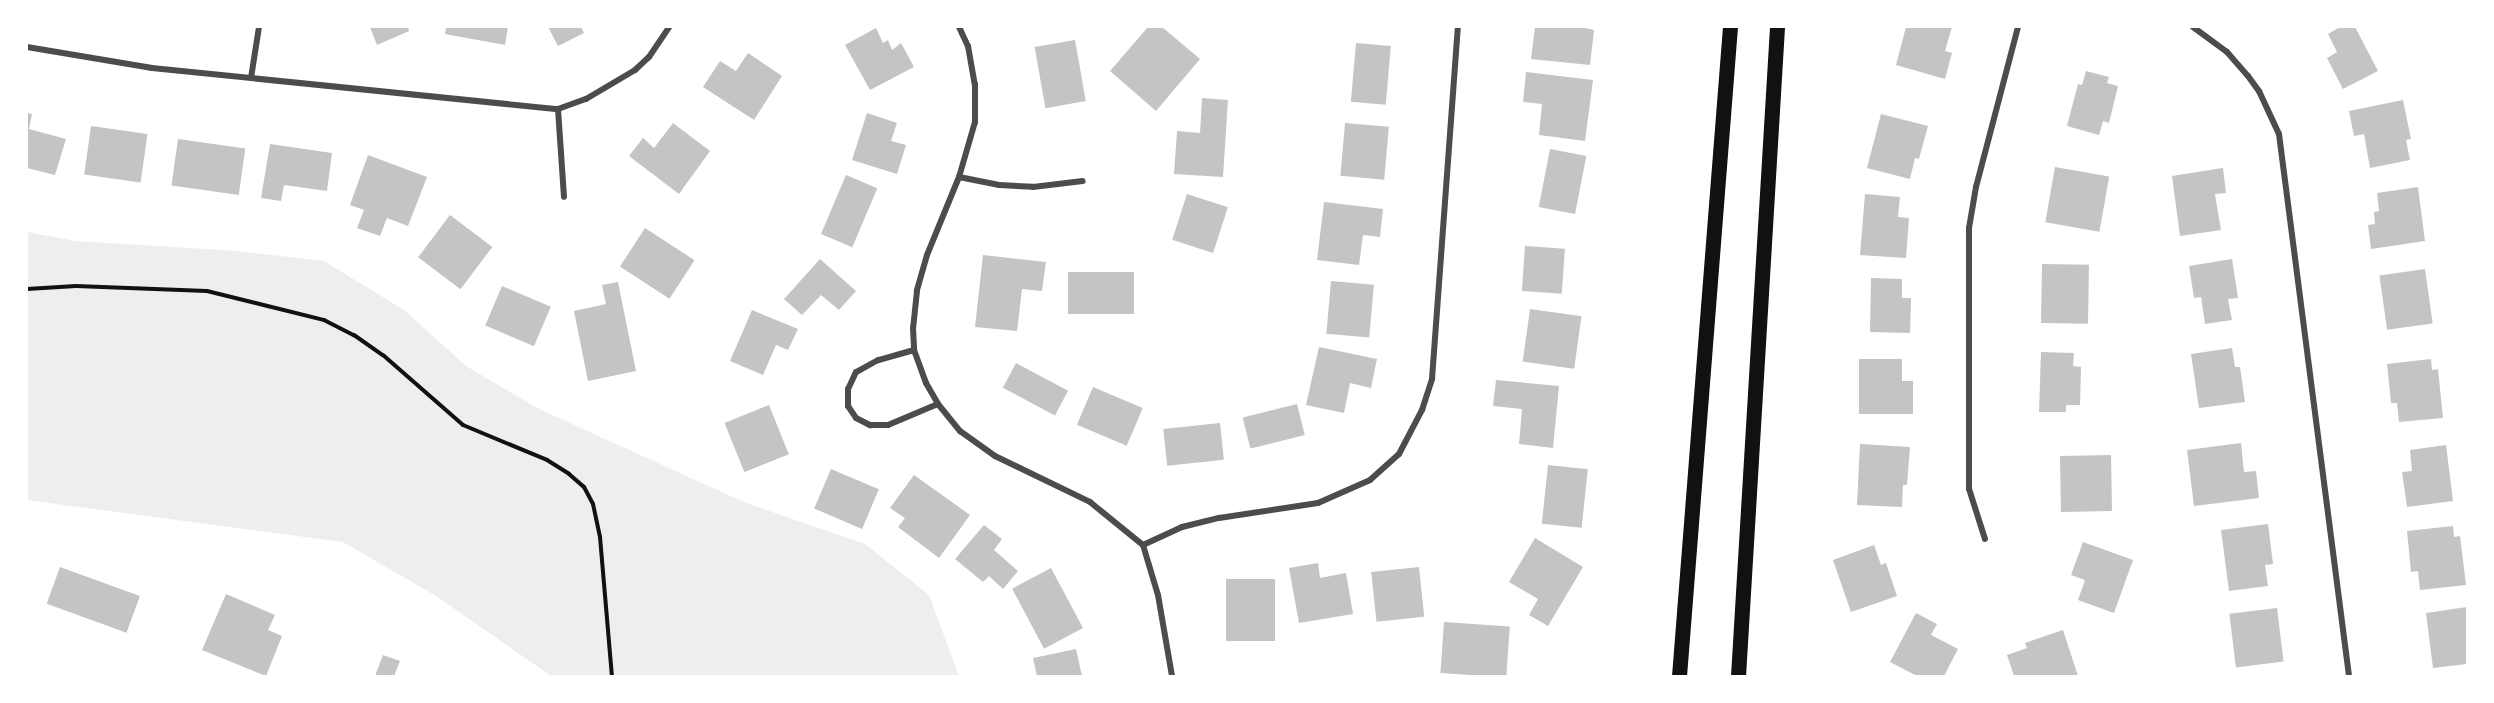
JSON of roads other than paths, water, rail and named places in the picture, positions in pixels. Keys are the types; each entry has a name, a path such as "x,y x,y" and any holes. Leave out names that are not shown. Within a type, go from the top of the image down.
{"main road":[{"path":"1679,676 1730,27"},
{"path":"1738,676 1777,27"}],"street":[{"path":"252,78 259,27"},
{"path":"27,47 141,67 558,109 586,99 636,70 649,57 669,27"},
{"path":"959,27 968,46 975,84 975,122 959,177 927,255 917,291 913,328 914,350 926,383 938,404 960,431 995,456 1090,502 1143,545 1158,595 1172,676"},
{"path":"1143,545 1182,527 1219,518 1318,503 1371,480 1399,454 1422,410 1432,379 1458,27"},
{"path":"1985,539 1969,489 1969,228 1976,187 2018,27"},
{"path":"2193,27 2227,52 2248,76 2263,98 2279,134 2349,676"},
{"path":"558,109 564,196"},
{"path":"959,177 999,185 1033,187 1083,181"},
{"path":"914,350 878,360 856,372 848,389 848,406 856,418 870,425 888,425 938,404"}]}
